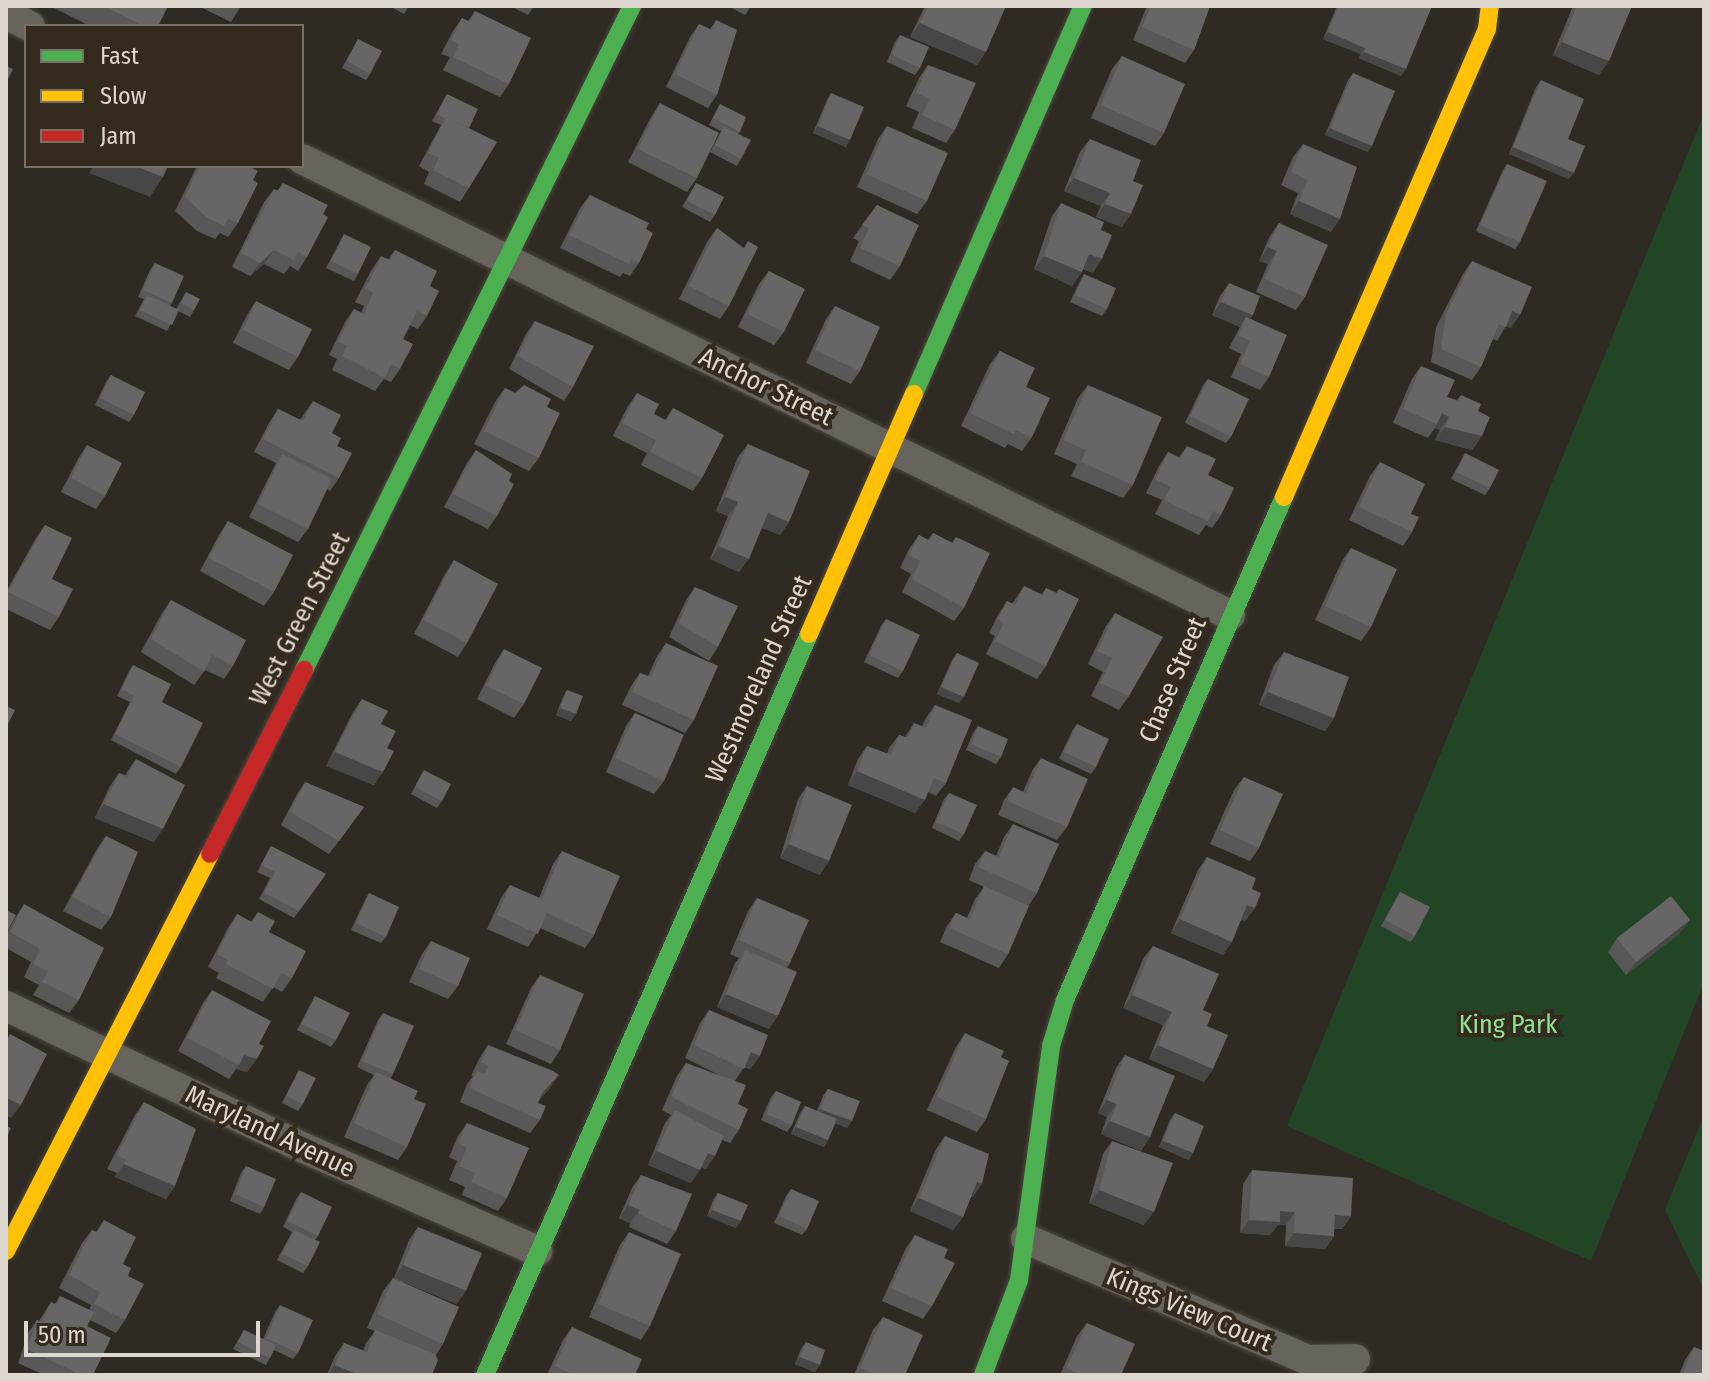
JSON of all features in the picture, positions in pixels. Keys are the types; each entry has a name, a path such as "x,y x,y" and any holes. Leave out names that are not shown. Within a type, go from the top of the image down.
{"street":[{"name":"West Green Street","path":"6,1251 508,260 632,6"},
{"name":"Westmoreland Street","path":"485,1375 1083,6"},
{"name":"Chase Street","path":"983,1375 1019,1280 1055,1028 1230,615 1487,29 1490,6"},
{"path":"6,14 26,24"},
{"name":"Anchor Street","path":"304,160 1230,615"},
{"name":"Maryland Avenue","path":"6,1006 537,1251"},
{"name":"Kings View Court","path":"1026,1239 1308,1360 1355,1359"}],"green space":[{"name":"King Park","path":"1704,114 1704,983 1591,1261 1287,1126"},
{"path":"1704,1115 1704,1290 1665,1210"}],"building":[{"path":"103,6 168,6 159,24 140,24"},
{"path":"928,6 1006,6 986,52 920,23"},
{"path":"1151,6 1210,6 1194,50 1142,27"},
{"path":"1339,6 1432,6 1406,69 1364,52 1365,48 1328,32"},
{"path":"1577,6 1632,6 1609,61 1562,42"},
{"path":"475,11 531,38 509,84 453,57 459,44 451,40 462,18 470,22"},
{"path":"716,20 737,30 717,95 675,74 699,24 712,30"},
{"path":"900,35 929,47 920,68 892,55"},
{"path":"358,39 382,51 370,74 347,61"},
{"path":"1122,56 1185,84 1164,133 1101,105"},
{"path":"928,65 976,83 955,130 922,115 929,99 916,93"},
{"path":"6,66 13,69 6,83"},
{"path":"1353,73 1395,91 1372,146 1330,128"},
{"path":"1541,80 1584,99 1568,139 1585,146 1574,173 1513,147"},
{"path":"831,93 864,107 850,140 818,126"},
{"path":"447,94 478,109 469,128 437,114"},
{"path":"660,103 719,133 697,178 638,149"},
{"path":"720,104 746,117 740,132 713,118"},
{"path":"446,117 497,142 469,188 433,170 439,158 428,153"},
{"path":"887,126 948,153 927,201 866,174"},
{"path":"724,127 751,140 741,159 715,145"},
{"path":"1090,139 1141,160 1133,181 1143,185 1131,214 1105,204 1110,193 1074,178"},
{"path":"1303,144 1357,167 1340,219 1299,201 1308,180 1291,172"},
{"path":"1507,164 1547,181 1520,242 1480,225"},
{"path":"139,168 167,168 163,177"},
{"path":"198,168 252,168 258,171 253,180 258,183 238,223 228,219 224,226 206,217 185,197"},
{"path":"283,183 328,205 323,214 328,217 307,257 298,252 294,260 274,250 260,263 241,253 274,189 278,191"},
{"path":"696,183 724,197 715,215 687,201"},
{"path":"590,195 649,223 646,229 653,233 639,263 632,259 629,264 569,235"},
{"path":"1061,203 1104,222 1101,230 1112,235 1102,259 1089,254 1082,272 1044,256"},
{"path":"877,205 919,225 900,266 860,248 869,228 862,225"},
{"path":"1279,223 1328,245 1305,297 1265,279 1277,251 1268,247"},
{"path":"717,228 744,249 748,241 758,247 729,306 689,286"},
{"path":"344,234 371,247 358,274 331,261"},
{"path":"395,250 437,271 430,286 439,291 427,316 417,311 403,339 413,344 400,369 391,364 385,378 342,356 347,346 338,342 354,309 364,314 373,293 365,289 381,256 390,260"},
{"path":"1472,261 1532,287 1520,315 1512,311 1506,327 1499,324 1481,367 1441,349 1446,314"},
{"path":"155,263 184,276 172,303 143,290"},
{"path":"769,271 805,289 784,332 747,314"},
{"path":"1084,274 1116,288 1107,309 1075,295"},
{"path":"1229,283 1260,296 1253,315 1221,302"},
{"path":"186,292 200,299 194,310 181,303"},
{"path":"147,295 179,310 172,325 140,310"},
{"path":"256,301 312,329 298,357 243,330"},
{"path":"835,306 880,327 860,371 815,350"},
{"path":"1246,317 1287,335 1269,377 1240,364 1250,341 1238,335"},
{"path":"535,321 594,346 573,387 518,356"},
{"path":"1000,351 1035,368 1026,387 1050,398 1032,437 1016,430 1014,434 970,413"},
{"path":"1421,366 1455,380 1447,397 1458,401 1461,395 1481,404 1478,411 1490,417 1482,436 1445,427 1449,417 1442,413 1437,424 1403,409"},
{"path":"111,375 145,392 134,415 100,398"},
{"path":"1208,379 1249,399 1231,437 1190,416"},
{"path":"524,385 551,399 547,407 560,413 539,458 484,431 505,388 515,393"},
{"path":"1088,385 1162,417 1133,485 1081,462 1086,450 1063,440"},
{"path":"637,393 659,404 654,414 667,421 673,408 724,435 702,478 650,452 656,440 622,423"},
{"path":"313,401 341,415 332,433 341,438 337,446 352,453 339,478 263,439 278,409 303,421"},
{"path":"748,444 810,471 789,522 768,513 749,559 719,546 738,502 725,497"},
{"path":"87,445 122,463 105,496 71,478"},
{"path":"1187,446 1216,459 1208,475 1234,488 1221,515 1213,511 1208,521 1164,501 1171,487 1155,479 1168,452 1181,459"},
{"path":"476,450 512,474 509,481 514,484 497,516 453,494"},
{"path":"1465,453 1499,470 1490,488 1456,472"},
{"path":"282,454 332,479 308,529 258,504"},
{"path":"1380,462 1425,484 1411,514 1419,517 1412,532 1359,507"},
{"path":"228,521 293,555 274,592 209,558"},
{"path":"45,525 72,538 52,579 73,589 59,617 8,592"},
{"path":"933,533 953,543 956,537 990,553 964,608 912,579 920,561 909,555 919,535 930,541"},
{"path":"1351,548 1397,569 1371,627 1325,606"},
{"path":"454,560 498,584 467,643 423,620"},
{"path":"1024,586 1043,595 1046,588 1057,593 1059,589 1079,599 1046,666 995,641 1004,623 998,619 1007,601 1015,605"},
{"path":"695,587 738,606 718,647 678,623"},
{"path":"171,600 246,640 233,666 212,655 204,672 151,639"},
{"path":"1115,613 1163,637 1129,696 1100,683 1112,658 1097,651"},
{"path":"886,619 920,635 903,671 869,655"},
{"path":"666,643 718,666 694,720 632,692 640,673 651,677"},
{"path":"504,649 542,668 524,704 486,686"},
{"path":"1284,652 1349,677 1334,718 1268,692"},
{"path":"957,653 979,663 964,697 941,687"},
{"path":"133,665 171,684 162,702 203,723 181,767 115,734 134,696 122,689"},
{"path":"567,690 583,696 576,714 560,708"},
{"path":"362,699 388,711 381,724 396,731 387,748 394,751 383,772 335,752"},
{"path":"935,705 972,720 946,783 934,778 925,800 857,771 867,746 891,755 899,735 908,738 914,723 926,728"},
{"path":"6,706 15,710 6,728"},
{"path":"635,713 684,735 664,781 615,758"},
{"path":"1077,724 1109,739 1096,767 1064,752"},
{"path":"978,726 1008,739 1001,757 971,744"},
{"path":"1041,758 1088,779 1067,827 1007,801 1013,787 1026,793"},
{"path":"136,759 185,785 163,829 104,804 119,773 127,777"},
{"path":"424,770 451,784 442,801 415,787"},
{"path":"1244,777 1283,794 1259,848 1220,830"},
{"path":"305,782 364,807 339,841 290,812"},
{"path":"807,786 852,805 829,861 789,844"},
{"path":"949,793 977,805 964,834 936,822"},
{"path":"1013,824 1059,844 1037,893 978,867 985,851 999,857"},
{"path":"106,836 138,852 111,917 72,897"},
{"path":"271,846 326,874 299,911 264,893 275,872 261,865"},
{"path":"562,851 620,876 594,935 547,913 538,934 497,915 510,885 542,899"},
{"path":"1207,857 1256,878 1252,889 1261,893 1255,908 1247,905 1232,942 1180,919"},
{"path":"984,886 1029,906 1008,954 949,928 956,913 970,919"},
{"path":"1400,892 1430,907 1415,936 1385,920"},
{"path":"369,893 399,907 386,937 356,923"},
{"path":"1671,896 1690,920 1636,962 1617,938"},
{"path":"757,898 809,920 790,963 739,940"},
{"path":"24,904 104,948 79,1000 42,982 48,971 33,964 40,949 10,932"},
{"path":"6,910 16,915 6,934"},
{"path":"258,912 275,921 269,932 306,951 292,978 281,973 273,989 226,964 228,960 217,954 237,914 252,922"},
{"path":"431,941 470,958 458,986 419,969"},
{"path":"1153,946 1219,974 1203,1010 1212,1014 1207,1026 1228,1035 1213,1069 1158,1045 1172,1012 1132,995"},
{"path":"745,950 797,972 778,1016 726,994"},
{"path":"540,975 584,994 560,1050 515,1030"},
{"path":"212,990 271,1021 259,1044 264,1046 257,1059 244,1055 239,1065 187,1038"},
{"path":"315,996 350,1013 336,1040 301,1024"},
{"path":"709,1010 768,1035 760,1056 751,1052 744,1069 694,1045"},
{"path":"383,1013 414,1026 393,1074 362,1061"},
{"path":"965,1033 1004,1051 1001,1057 1009,1061 986,1119 937,1097"},
{"path":"10,1034 47,1054 21,1105 6,1098 6,1042"},
{"path":"488,1045 559,1075 542,1093 538,1103 546,1106 540,1120 469,1088 477,1071 485,1074 488,1066 481,1062"},
{"path":"1125,1055 1175,1076 1150,1137 1110,1121 1117,1104 1107,1100"},
{"path":"686,1063 746,1085 738,1104 748,1109 739,1130 671,1097"},
{"path":"299,1070 316,1078 303,1104 286,1096"},
{"path":"376,1072 418,1091 414,1099 426,1104 407,1147 354,1123"},
{"path":"828,1089 860,1101 852,1121 820,1109"},
{"path":"776,1091 801,1102 792,1125 766,1114"},
{"path":"144,1102 196,1129 175,1186 124,1164 126,1160 117,1155"},
{"path":"805,1106 837,1119 828,1140 796,1127"},
{"path":"675,1110 724,1136 715,1156 708,1153 700,1170 657,1151"},
{"path":"1175,1113 1204,1126 1193,1153 1163,1141"},
{"path":"467,1123 529,1148 507,1198 471,1182 475,1173 459,1166 467,1147 458,1143"},
{"path":"945,1136 989,1154 982,1184 977,1182 963,1217 919,1198"},
{"path":"1112,1141 1173,1163 1154,1212 1099,1190"},
{"path":"246,1166 276,1179 264,1207 235,1194"},
{"path":"1252,1170 1353,1178 1351,1216 1335,1215 1334,1236 1294,1233 1295,1212 1280,1211 1280,1222 1249,1220"},
{"path":"641,1175 692,1194 676,1231 638,1214 640,1210 628,1205"},
{"path":"791,1189 819,1201 807,1229 779,1216"},
{"path":"301,1192 332,1207 318,1236 287,1221"},
{"path":"718,1193 748,1205 741,1221 712,1210"},
{"path":"104,1220 136,1237 123,1264 131,1268 128,1276 144,1284 125,1320 94,1304 100,1292 69,1275 92,1230 97,1232"},
{"path":"418,1227 482,1253 466,1291 403,1265"},
{"path":"294,1230 320,1242 308,1266 282,1254"},
{"path":"629,1232 681,1254 650,1326 598,1304"},
{"path":"915,1235 948,1249 944,1258 955,1263 932,1306 891,1288"},
{"path":"393,1278 459,1307 443,1344 377,1314"},
{"path":"60,1296 94,1312 87,1326 111,1338 93,1375 81,1375 27,1349 37,1320 41,1322 51,1302 56,1305"},
{"path":"280,1305 313,1320 298,1353 266,1338"},
{"path":"883,1317 923,1335 905,1375 877,1375 860,1368"},
{"path":"1087,1323 1135,1344 1121,1375 1082,1375 1066,1368"},
{"path":"572,1327 642,1359 635,1375 574,1375 555,1366"},
{"path":"244,1330 276,1345 270,1358 238,1342"},
{"path":"375,1330 435,1354 438,1360 432,1375 359,1375 335,1365 344,1343 367,1352"},
{"path":"806,1342 825,1350 820,1365 800,1357"},
{"path":"1694,1347 1704,1351 1704,1375 1682,1375"}],"traffic: fast":[{"path":"304,670 632,6"},
{"path":"914,394 1083,6"},
{"path":"983,1375 1019,1280 1051,1046 1065,1000 1284,497"},
{"path":"485,1375 809,634"}],"traffic: slow":[{"path":"1284,497 1487,29 1490,6"},
{"path":"809,634 914,394"},
{"path":"6,1251 210,854"}],"traffic: jam":[{"path":"210,854 304,670"}]}
